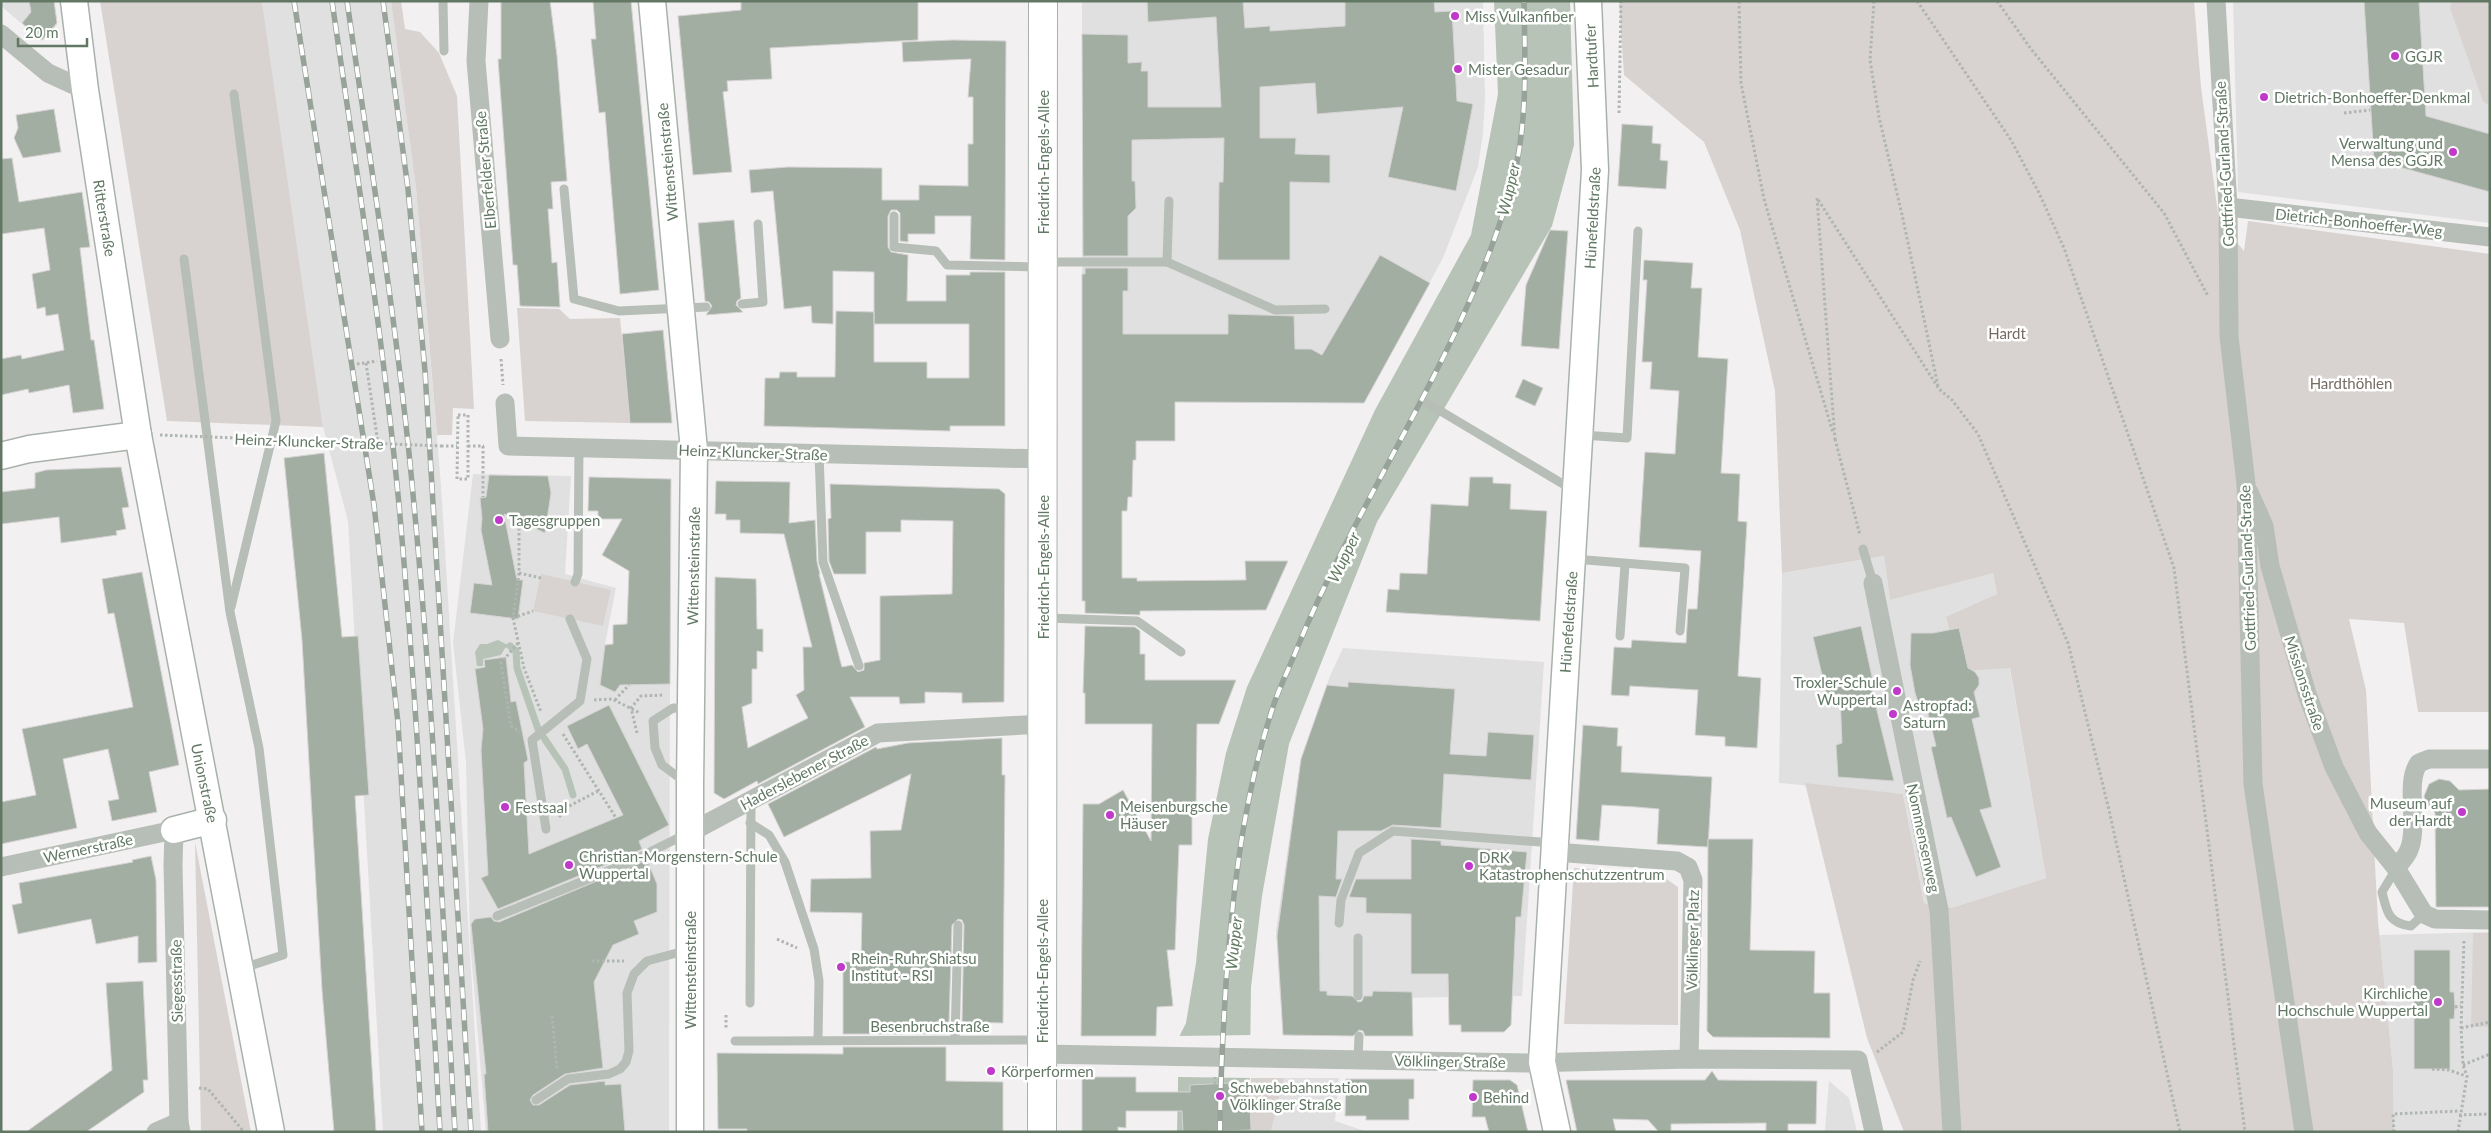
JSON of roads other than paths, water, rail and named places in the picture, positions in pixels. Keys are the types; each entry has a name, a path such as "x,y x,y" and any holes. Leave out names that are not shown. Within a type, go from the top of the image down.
{"main road":[{"name":"Friedrich-Engels-Allee","path":"1042,1132 1043,1"}],"street":[{"name":"Ritterstraße","path":"74,1 85,90 149,435"},
{"name":"Elberfelder Straße","path":"479,1 476,61 500,339"},
{"name":"Wittensteinstraße","path":"652,1 693,308 694,450 690,786 690,1132"},
{"name":"Hardtufer","path":"1588,1 1593,111"},
{"name":"Gottfried-Gurland-Straße","path":"2216,1 2228,207 2229,336 2246,484 2253,784 2304,1132"},
{"path":"1,34 48,72 85,90"},
{"name":"Hünefeldstraße","path":"1557,1132 1542,1062 1595,170 1593,111"},
{"name":"Dietrich-Bonhoeffer-Weg","path":"2228,207 2490,237"},
{"name":"Heinz-Kluncker-Straße","path":"505,403 508,446 1043,459"},
{"path":"1,456 29,449 149,435"},
{"name":"Unionstraße","path":"149,435 199,762 213,820 271,1132"},
{"name":"Missionsstraße","path":"2246,484 2264,526 2272,575 2307,694 2334,767 2368,833 2396,868 2424,914"},
{"name":"Nommensenweg","path":"1873,583 1939,910 1952,1132"},
{"name":"Haderslebener Straße","path":"691,832 878,733 1043,724"},
{"path":"2396,868 2408,852 2412,833 2414,770 2419,763 2429,759 2490,759"},
{"path":"174,830 213,820"},
{"name":"Wernerstraße","path":"1,867 174,830"},
{"name":"Siegesstraße","path":"174,830 173,865 180,1127"},
{"name":"Völklinger Platz","path":"1554,848 1677,861 1688,867 1693,880 1689,1059"},
{"path":"2424,914 2435,919 2490,920"},
{"name":"Völklinger Straße","path":"1042,1047 1178,1056 1284,1058 1542,1062 1689,1059 1858,1060 1874,1132"},
{"path":"156,1132 180,1127"}],"lane":[{"path":"443,1 444,50"},
{"path":"230,612 276,421 234,94"},
{"path":"564,189 574,299 618,311 693,308"},
{"path":"1167,262 1169,200"},
{"path":"894,216 894,247 936,252 947,265 1167,262 1275,310 1325,309"},
{"path":"742,304 763,302 758,224"},
{"path":"1579,435 1627,438 1638,231"},
{"path":"184,259 230,612 259,748 283,955 240,969"},
{"path":"1422,400 1576,491"},
{"path":"575,582 578,574 579,448"},
{"path":"819,454 823,562 859,666"},
{"name":"Nommensenweg","path":"1863,549 1873,583"},
{"path":"1572,559 1685,568 1680,631"},
{"path":"1620,636 1625,564"},
{"path":"1043,618 1137,620 1180,652"},
{"path":"546,829 532,740 580,701 587,659 570,619"},
{"path":"690,786 662,765 655,748 653,721 674,708 692,709"},
{"path":"750,801 750,1003"},
{"path":"750,823 769,835 785,862 814,949 819,981 818,1040"},
{"path":"1339,923 1341,900 1359,853 1393,831 1554,848"},
{"path":"497,916 630,862 691,832"},
{"path":"2396,868 2382,892 2388,916 2401,924 2411,926 2424,914"},
{"path":"955,1040 958,925"},
{"path":"1358,938 1358,996"},
{"path":"536,1100 568,1079 609,1074 626,1062 629,1051 627,994 634,974 647,961 691,950"},
{"path":"1358,1059 1359,1036"},
{"name":"Besenbruchstraße","path":"734,1041 955,1040 1042,1047"}],"water":[{"name":"Wupper","path":"1494,1 1570,1 1574,145 1552,226 1377,522 1289,744 1262,896 1251,987 1249,1132 1177,1132 1179,1037 1186,1023 1196,963 1208,839 1226,753 1247,687 1375,410 1471,235 1498,94"},
{"path":"498,640 510,646 505,648 501,655 483,659 483,666 477,666 475,652 480,644 487,644"}],"waterway":[{"path":"510,646 516,651 517,668 538,729"},
{"path":"544,738 565,769 573,795"}],"railway":[{"path":"294,1 374,505 398,723 422,1132"},
{"path":"332,1 360,190 393,442 406,583 417,740 440,1132"},
{"path":"347,1 393,316 408,442 433,740 455,1132"},
{"path":"383,1 408,189 425,371 471,1132"},
{"path":"1220,1132 1226,983 1232,911 1248,805 1264,735 1275,701 1324,588 1443,358 1470,300 1494,241 1513,180 1521,136 1525,91 1524,1"}],"place":[{"name":"Miss Vulkanfiber","path":"1455,16"},
{"name":"GGJR","path":"2395,56"},
{"name":"Mister Gesadur","path":"1458,69"},
{"name":"Dietrich-Bonhoeffer-Denkmal","path":"2264,97"},
{"name":"Verwaltung und Mensa des GGJR","path":"2453,152"},
{"name":"Tagesgruppen","path":"499,520"},
{"name":"Troxler-Schule Wuppertal","path":"1897,691"},
{"name":"Astropfad: Saturn","path":"1893,714"},
{"name":"Festsaal","path":"505,807"},
{"name":"Museum auf der Hardt","path":"2462,812"},
{"name":"Meisenburgsche Häuser","path":"1110,815"},
{"name":"Christian-Morgenstern-Schule Wuppertal","path":"569,865"},
{"name":"DRK Katastrophenschutzzentrum","path":"1469,866"},
{"name":"Rhein-Ruhr Shiatsu Institut - RSI","path":"841,967"},
{"name":"Kirchliche Hochschule Wuppertal","path":"2438,1002"},
{"name":"Körperformen","path":"991,1071"},
{"name":"Schwebebahnstation Völklinger Straße","path":"1220,1096"},
{"name":"Behind","path":"1473,1097"}],"park label":[{"name":"Hardt","path":"2007,333"},
{"name":"Hardthöhlen","path":"2351,383"}]}
